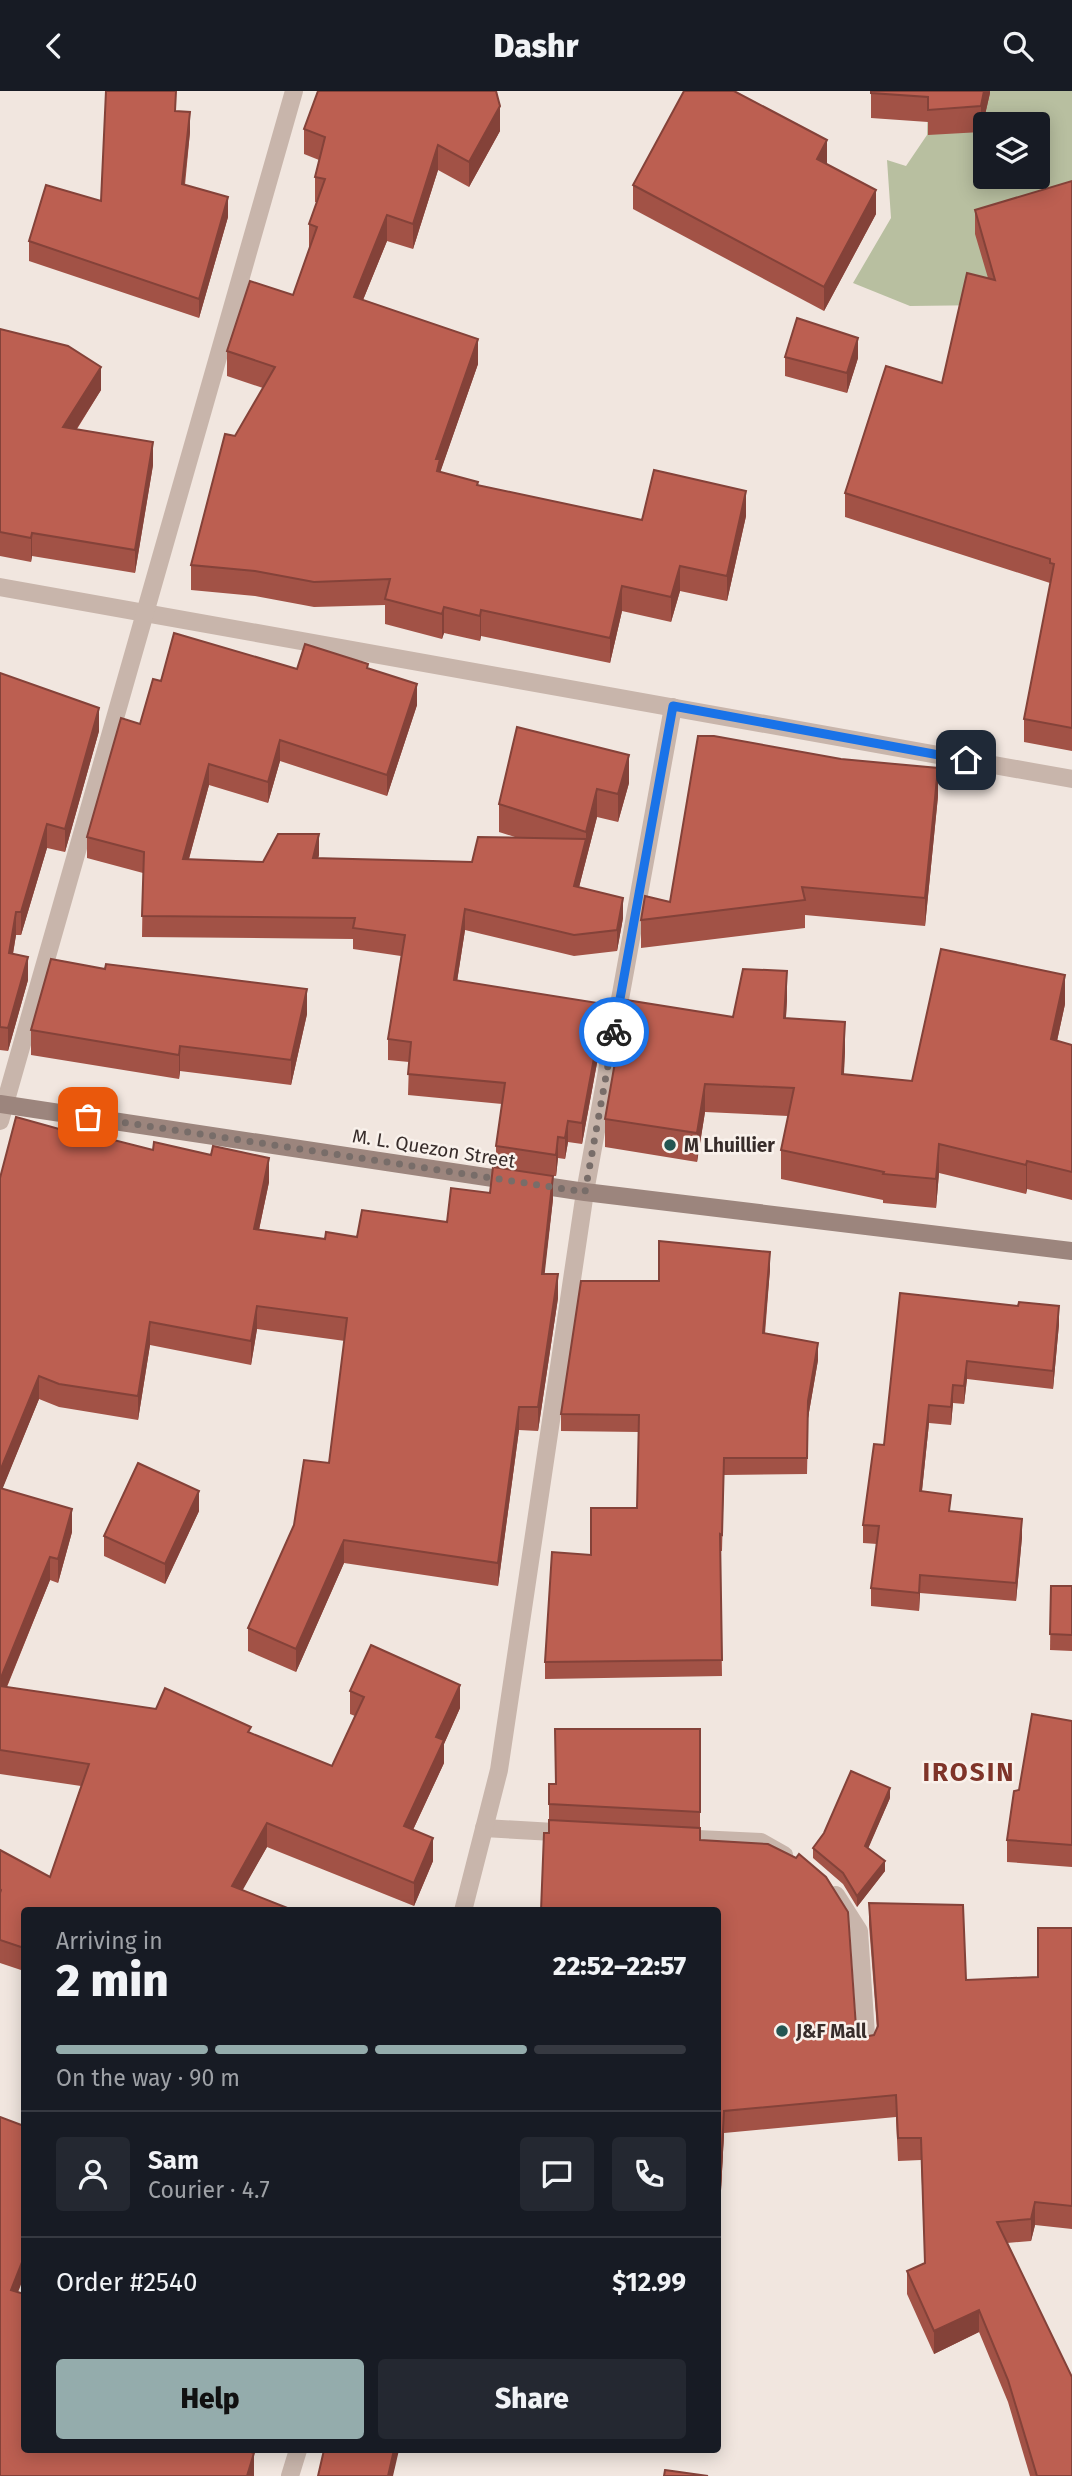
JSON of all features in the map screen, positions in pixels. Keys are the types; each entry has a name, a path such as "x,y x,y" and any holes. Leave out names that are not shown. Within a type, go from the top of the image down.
{"main road":[{"name":"M. L. Quezon Street","path":"2,1110 585,1192 1072,1251"}],"street":[{"path":"2,1110 294,91"},
{"path":"0,587 1072,779"},
{"path":"464,1907 499,1770 585,1192 673,706"},
{"path":"484,1828 595,1834"},
{"path":"664,1837 761,1842 803,1865"},
{"path":"824,1883 835,1892 859,1931 867,2049"},
{"path":"290,2476 297,2453"}],"green space":[{"path":"928,91 1072,91 1072,281 992,305 910,306 853,283 891,218 887,160 906,166 927,135"}],"building":[{"path":"106,91 176,91 175,111 190,112 182,184 228,197 199,299 29,241 46,185 101,201"},
{"path":"318,91 496,91 500,106 469,162 438,145 413,224 387,215 354,297 478,339 436,459 440,459 437,471 478,482 477,485 642,520 654,470 746,491 727,576 680,566 671,597 622,586 610,638 481,610 480,616 444,607 442,614 385,599 390,579 314,582 255,571 191,565 225,434 235,436 275,367 227,351 250,281 293,295 317,227 309,224 325,179 315,177 325,137 304,129"},
{"path":"684,91 734,91 827,140 817,159 876,190 824,287 633,185"},
{"path":"871,91 984,91 981,106 928,110 928,97"},
{"path":"1072,181 1072,728 1024,719 1054,564 1050,563 1050,559 845,493 886,366 942,383 967,273 995,280 975,210"},
{"path":"797,318 858,338 847,373 785,357"},
{"path":"0,329 68,346 101,367 63,427 153,442 135,550 32,533 31,538 0,532"},
{"path":"174,633 297,669 305,644 368,664 367,668 417,684 387,775 280,740 268,782 209,764 183,859 263,862 278,834 319,834 313,858 472,862 478,837 586,839 574,886 623,898 617,930 574,935 465,909 454,980 604,1004 582,1123 568,1121 565,1138 558,1137 556,1155 496,1146 505,1083 408,1074 411,1042 388,1039 405,935 353,928 355,918 142,916 144,852 87,837 121,718 140,724 153,679 161,681"},
{"path":"0,673 99,708 65,829 47,824 21,912 16,912 9,953 28,957 8,1028 0,1027"},
{"path":"517,727 629,755 618,794 597,789 586,832 499,804"},
{"path":"698,736 714,736 841,759 938,768 925,898 802,887 805,900 641,920 645,896 670,902"},
{"path":"941,949 1065,975 1051,1039 1072,1045 1072,1172 1027,1161 1026,1165 939,1144 936,1179 883,1174 884,1172 781,1150 794,1088 705,1084 697,1133 605,1119 626,1000 733,1017 743,969 787,971 784,1018 845,1022 842,1074 912,1081"},
{"path":"51,959 105,969 106,964 307,989 291,1060 180,1046 179,1055 31,1030"},
{"path":"16,1117 102,1141 102,1137 153,1150 154,1142 211,1155 213,1146 269,1158 254,1229 325,1239 326,1232 357,1237 362,1210 447,1222 451,1188 490,1193 493,1167 553,1176 542,1274 558,1274 538,1407 519,1407 498,1563 344,1540 296,1649 248,1628 294,1525 304,1460 329,1463 347,1318 257,1306 251,1341 150,1322 138,1396 59,1384 39,1376 0,1471 0,1178"},
{"path":"659,1241 770,1252 763,1333 818,1343 808,1401 807,1458 724,1458 722,1535 720,1534 722,1660 545,1662 552,1552 591,1555 591,1508 637,1508 639,1415 561,1414 581,1281 659,1281"},
{"path":"900,1293 1018,1306 1019,1302 1059,1306 1053,1371 967,1361 964,1386 953,1385 951,1407 929,1405 920,1491 951,1495 949,1511 1022,1519 1016,1583 920,1575 919,1593 871,1588 879,1526 863,1525 874,1444 884,1445"},
{"path":"138,1463 199,1491 165,1564 104,1536"},
{"path":"0,1488 72,1509 58,1559 50,1557 0,1680"},
{"path":"1051,1586 1072,1586 1072,1635 1050,1634"},
{"path":"371,1645 460,1685 436,1737 444,1740 404,1826 433,1838 414,1883 267,1823 232,1886 285,1907 21,1907 21,1947 0,1940 0,1850 50,1877 89,1764 0,1750 0,1686 156,1709 165,1688 251,1727 248,1732 332,1766 364,1697 350,1691"},
{"path":"1032,1714 1072,1721 1072,1845 1007,1840 1014,1791 1019,1790"},
{"path":"555,1729 700,1729 700,1812 549,1804 549,1784 556,1784"},
{"path":"851,1771 890,1788 865,1846 885,1861 857,1896 843,1873 813,1848 824,1833"},
{"path":"549,1820 700,1828 700,1840 768,1844 796,1858 799,1854 826,1877 848,1912 856,2027 863,2037 874,2035 878,2026 869,1903 963,1905 966,1980 1038,1977 1038,1928 1072,1928 1072,2206 1035,2202 1031,2219 997,2222 1072,2377 1072,2476 1037,2476 1008,2380 979,2310 934,2331 907,2271 925,2263 921,2138 898,2138 896,2095 724,2111 721,2168 721,1907 541,1907 544,1833 549,1833"},
{"path":"0,2117 21,2125 21,2265 11,2290 21,2293 21,2453 254,2453 247,2476 0,2476"},
{"path":"323,2453 393,2453 388,2476 318,2476"},
{"path":"665,2470 708,2476 664,2476"}],"way so far":[{"path":"88,1117 585,1192 614,1032"}],"place":[{"name":"M Lhuillier","path":"670,1145"},
{"name":"J&F Mall","path":"782,2031"}],"district":[{"name":"IROSIN","path":"969,1772"}],"route":[{"path":"614,1032 673,706 966,760"}]}
